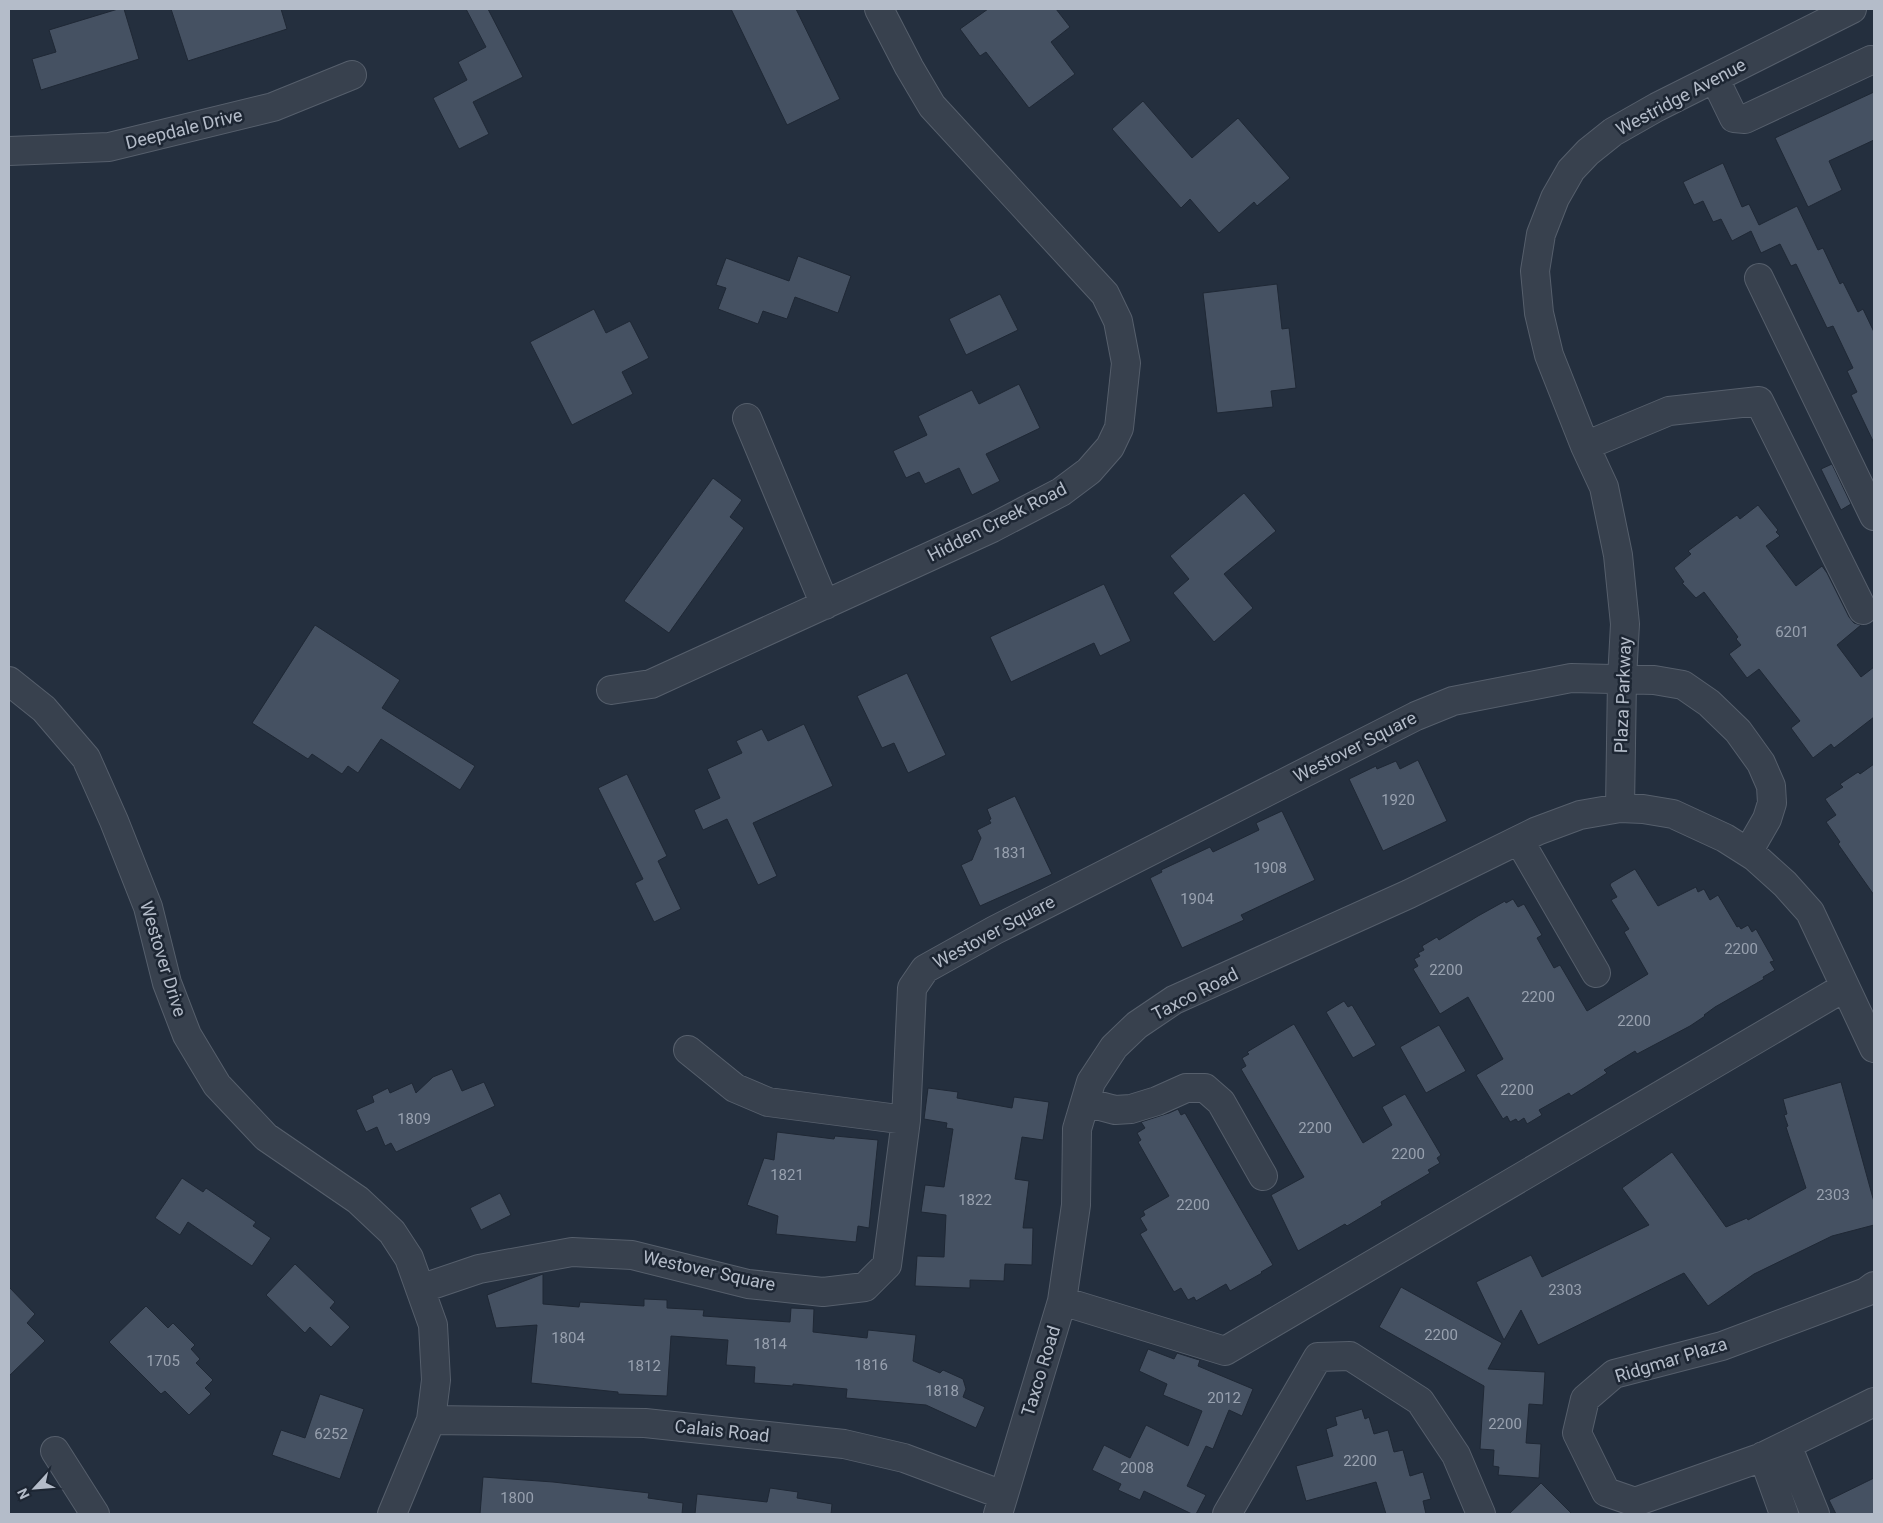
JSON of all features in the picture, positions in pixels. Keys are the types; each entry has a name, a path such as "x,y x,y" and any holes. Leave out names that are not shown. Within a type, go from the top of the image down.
{"street":[{"name":"Hidden Creek Road","path":"611,690 651,684 992,528 1061,492 1089,471 1110,447 1119,428 1126,363 1118,321 1105,294 932,106 879,9"},
{"name":"Westridge Avenue","path":"1545,222 1555,198 1571,170 1588,152 1613,132 1657,107 1852,9"},
{"path":"1715,79 1734,118 1745,119 1871,60"},
{"name":"Deepdale Drive","path":"9,151 110,147 273,107 352,75"},
{"name":"Plaza Parkway","path":"1545,222 1541,234 1535,271 1539,313 1549,355 1585,446 1604,487 1618,555 1625,624 1622,679 1620,808"},
{"path":"1759,278 1866,475 1874,516"},
{"path":"1585,446 1669,411 1759,401 1862,610"},
{"path":"746,418 825,605"},
{"name":"Westover Square","path":"420,1289 479,1269 572,1252 632,1255 748,1284 823,1292 865,1287 887,1265 906,1120 912,988 925,969 950,954 1416,716 1453,701 1571,678 1654,680 1682,686 1709,703 1738,731 1761,763 1771,786 1772,803 1768,819 1748,852"},
{"name":"Westover Drive","path":"9,681 44,709 86,758 114,821 148,907 167,983 187,1035 217,1084 266,1137 358,1200 392,1232 409,1258 433,1325 436,1380 431,1420 392,1514"},
{"path":"1620,808 1673,814 1725,838 1748,852 1785,884 1810,912 1845,987 1867,1017 1874,1048"},
{"name":"Taxco Road","path":"1000,1505 1062,1301 1076,1205 1077,1129 1091,1082 1114,1047 1137,1024 1174,1000 1409,894 1536,831 1580,815 1620,808"},
{"path":"1519,840 1596,973"},
{"path":"1062,1301 1225,1351 1845,987"},
{"path":"688,1050 735,1088 768,1102 906,1120"},
{"path":"1085,1102 1115,1110 1131,1109 1157,1101 1186,1088 1205,1088 1221,1102 1264,1176"},
{"name":"Ridgmar Plaza","path":"1874,1286 1866,1292 1722,1346 1614,1374 1585,1399 1577,1432 1606,1492 1635,1508 1763,1456 1874,1402"},
{"path":"1226,1514 1318,1357 1350,1356 1420,1401 1456,1455 1481,1514"},
{"name":"Calais Road","path":"431,1420 645,1423 844,1444 904,1458 1000,1505"},
{"path":"1787,1444 1815,1514"},
{"path":"55,1451 95,1514"},
{"path":"1763,1456 1784,1514"}],"building":[{"path":"118,9 124,9 139,59 41,90 32,59 56,52 49,30"},
{"path":"171,9 281,9 287,29 188,61"},
{"path":"466,9 488,9 523,77 473,102 489,134 459,149 433,98 467,80 458,62 486,47"},
{"path":"731,9 796,9 840,99 787,125"},
{"path":"988,9 1056,9 1070,27 1051,42 1075,74 1029,108 986,52 980,56 960,29"},
{"path":"1874,92 1874,140 1829,161 1842,190 1808,207 1775,138"},
{"path":"1143,101 1192,158 1238,118 1290,178 1257,206 1254,202 1219,233 1190,199 1181,208 1112,129"},
{"path":"1723,163 1742,207 1749,204 1759,225 1797,206 1818,250 1823,248 1840,284 1843,282 1858,312 1863,309 1874,332 1874,443 1851,395 1857,392 1847,371 1853,368 1833,326 1827,328 1796,264 1791,266 1780,244 1761,253 1751,231 1732,241 1721,219 1713,222 1703,201 1694,205 1683,182"},
{"path":"798,256 851,276 838,313 795,297 787,319 763,311 758,324 718,309 726,288 716,285 726,258 789,281"},
{"path":"1277,284 1282,329 1289,328 1296,388 1271,391 1273,407 1217,413 1203,293"},
{"path":"1000,294 1018,330 966,355 949,319"},
{"path":"594,309 606,333 630,321 649,358 622,372 633,394 572,425 530,342"},
{"path":"1019,384 1040,428 986,454 1000,481 972,495 959,468 925,484 919,472 906,478 893,451 927,435 918,416 972,390 979,404"},
{"path":"1832,464 1851,504 1841,510 1821,469"},
{"path":"713,478 742,500 730,517 744,528 669,633 624,601"},
{"path":"1244,493 1276,531 1224,574 1253,608 1214,642 1173,593 1189,579 1170,556"},
{"path":"1758,505 1778,530 1776,532 1780,536 1766,546 1796,586 1822,566 1849,617 1854,623 1861,625 1837,645 1861,677 1874,667 1874,717 1834,748 1831,744 1813,758 1791,728 1800,721 1759,669 1747,678 1729,654 1741,645 1736,639 1738,637 1704,592 1696,598 1682,583 1684,582 1674,568 1691,554 1688,551 1704,539 1737,515 1740,519"},
{"path":"1104,584 1131,641 1100,656 1094,643 1011,682 990,637"},
{"path":"315,625 400,680 382,708 475,766 460,790 381,739 358,773 348,766 342,774 312,754 308,759 252,723"},
{"path":"907,673 946,755 908,773 894,743 882,748 857,696"},
{"path":"804,724 833,786 753,823 777,876 758,885 727,819 703,830 694,810 720,798 707,769 742,753 736,741 762,729 768,741"},
{"path":"1418,760 1447,821 1383,851 1349,779 1376,766 1377,769 1396,761 1400,769"},
{"path":"1874,764 1874,895 1838,844 1840,842 1826,822 1836,815 1825,799 1843,787 1840,784 1858,772 1860,774"},
{"path":"627,774 667,856 658,861 681,909 654,922 635,883 643,879 598,788"},
{"path":"1015,796 1052,874 980,906 961,865 972,860 981,838 977,830 991,823 987,809"},
{"path":"1282,811 1315,880 1241,915 1244,920 1182,948 1150,878 1162,872 1161,870 1210,847 1213,852 1259,830 1256,823"},
{"path":"1635,869 1658,906 1696,887 1698,892 1704,889 1710,900 1718,895 1737,927 1739,926 1741,929 1748,925 1752,932 1756,929 1774,961 1770,962 1775,970 1763,977 1764,979 1715,1007 1690,1026 1637,1054 1635,1051 1604,1070 1607,1073 1571,1096 1569,1093 1539,1110 1542,1115 1527,1124 1524,1118 1518,1122 1516,1119 1510,1122 1507,1116 1503,1119 1476,1075 1503,1059 1468,997 1440,1014 1413,969 1418,966 1414,959 1420,956 1418,953 1424,950 1422,946 1437,937 1439,940 1505,901 1506,903 1513,899 1518,907 1524,904 1542,935 1537,938 1554,968 1560,965 1587,1011 1648,974 1624,932 1629,929 1611,900 1617,897 1610,885 1611,883"},
{"path":"1344,1001 1348,1007 1352,1005 1376,1045 1353,1058 1326,1012"},
{"path":"1294,1024 1363,1143 1392,1125 1382,1107 1405,1094 1441,1155 1437,1158 1440,1163 1428,1170 1430,1173 1381,1202 1382,1205 1347,1226 1345,1224 1298,1251 1271,1195 1304,1177 1241,1069 1246,1066 1242,1058 1249,1054 1247,1052"},
{"path":"1439,1025 1466,1071 1426,1093 1400,1047"},
{"path":"452,1069 462,1091 484,1082 495,1106 396,1152 391,1143 385,1146 377,1127 366,1132 356,1110 374,1102 372,1096 388,1088 390,1093 412,1083 416,1093 433,1077"},
{"path":"1841,1082 1874,1202 1874,1225 1832,1236 1754,1274 1708,1306 1684,1273 1538,1345 1521,1310 1504,1340 1476,1282 1531,1255 1542,1277 1649,1225 1622,1188 1672,1152 1726,1227 1747,1218 1748,1220 1806,1188 1786,1127 1788,1126 1784,1115 1787,1114 1783,1099"},
{"path":"928,1088 958,1092 957,1098 1012,1108 1014,1097 1049,1102 1043,1140 1022,1137 1015,1179 1029,1181 1023,1228 1033,1228 1032,1265 1005,1264 1004,1281 970,1280 970,1288 915,1286 917,1256 944,1257 946,1215 921,1212 925,1185 944,1187 953,1129 946,1128 947,1123 924,1119"},
{"path":"1178,1109 1181,1115 1185,1113 1273,1265 1230,1291 1226,1284 1196,1301 1194,1297 1188,1300 1181,1288 1174,1292 1140,1234 1147,1230 1140,1218 1145,1215 1143,1211 1169,1196 1138,1142 1141,1140 1137,1133 1145,1128 1141,1122"},
{"path":"777,1132 834,1139 835,1136 878,1140 869,1228 858,1226 856,1242 776,1234 778,1216 747,1205 764,1158 774,1160"},
{"path":"182,1178 203,1192 206,1188 256,1222 253,1226 271,1238 252,1266 188,1222 180,1235 155,1218"},
{"path":"500,1193 511,1215 481,1230 470,1208"},
{"path":"295,1264 335,1302 330,1308 350,1327 331,1347 310,1327 305,1333 266,1295"},
{"path":"543,1274 543,1304 579,1307 580,1302 644,1306 644,1299 667,1300 667,1308 704,1310 703,1316 790,1322 791,1308 814,1309 813,1332 867,1338 868,1330 916,1335 913,1361 940,1373 943,1370 963,1379 966,1389 963,1397 985,1407 976,1428 926,1405 846,1398 847,1389 793,1384 793,1386 754,1383 755,1367 726,1365 728,1340 671,1336 667,1396 618,1394 618,1392 531,1383 537,1325 496,1328 487,1295"},
{"path":"9,1287 35,1314 27,1323 45,1341 9,1376"},
{"path":"1401,1287 1502,1343 1488,1369 1545,1372 1543,1405 1529,1404 1526,1443 1541,1444 1539,1478 1498,1475 1499,1467 1493,1466 1494,1450 1480,1449 1484,1386 1379,1327"},
{"path":"146,1306 168,1328 173,1323 195,1345 191,1349 200,1359 196,1363 213,1380 205,1388 211,1394 189,1415 165,1391 161,1394 109,1342"},
{"path":"1148,1349 1174,1359 1177,1353 1200,1360 1198,1366 1253,1389 1242,1416 1229,1410 1213,1449 1206,1446 1187,1486 1206,1495 1196,1514 1192,1514 1144,1491 1140,1500 1118,1490 1121,1484 1092,1470 1104,1445 1130,1458 1146,1425 1188,1446 1202,1411 1163,1395 1167,1384 1139,1371"},
{"path":"320,1394 364,1409 340,1479 272,1455 281,1430 305,1438"},
{"path":"1362,1409 1365,1419 1369,1417 1374,1434 1388,1430 1394,1452 1403,1450 1410,1476 1423,1472 1431,1499 1423,1501 1426,1514 1386,1514 1376,1482 1306,1501 1296,1466 1333,1456 1326,1429 1337,1425 1335,1417"},
{"path":"483,1477 553,1482 649,1493 648,1498 683,1503 682,1514 480,1514"},
{"path":"1874,1478 1874,1514 1836,1514 1829,1500"},
{"path":"1541,1483 1572,1514 1509,1514"},
{"path":"770,1488 798,1492 797,1498 832,1504 831,1514 695,1514 697,1494 767,1502"}]}
